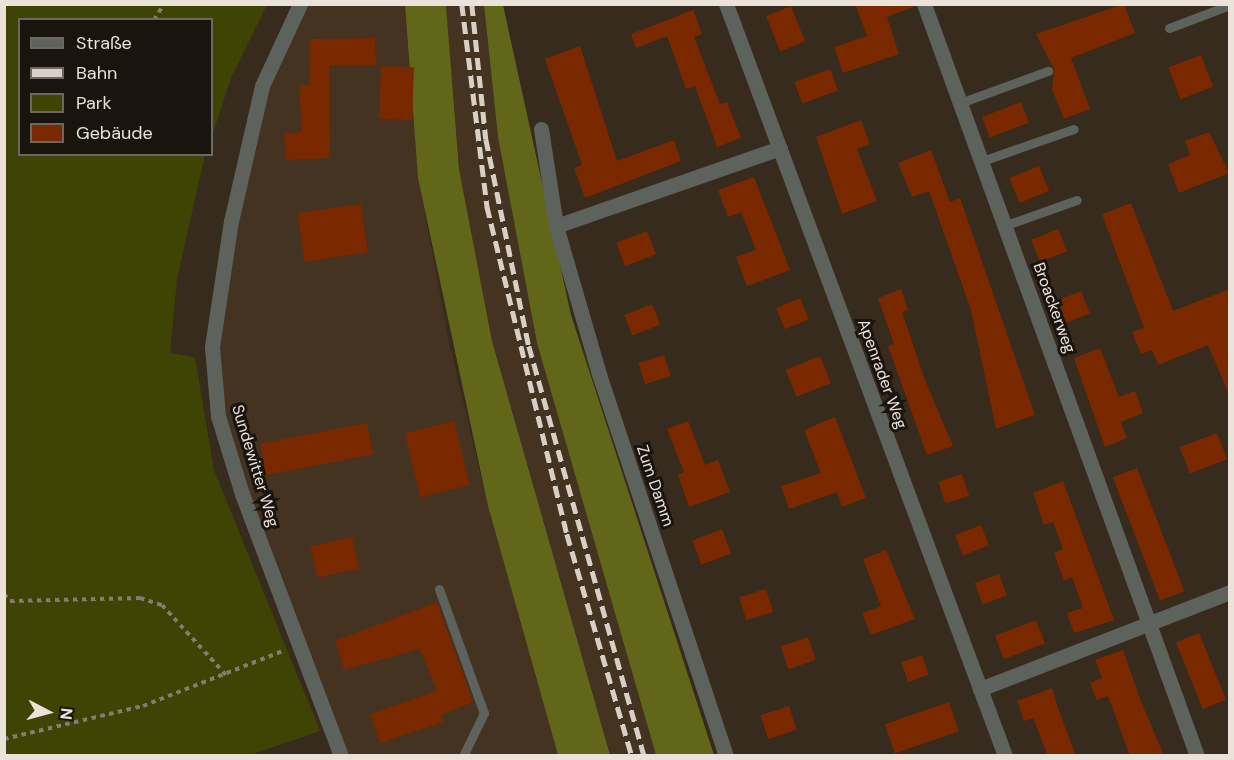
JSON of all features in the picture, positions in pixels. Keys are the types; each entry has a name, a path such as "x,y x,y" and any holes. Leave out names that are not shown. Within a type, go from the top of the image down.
{"street":[{"name":"Sundewitter Weg","path":"300,4 262,86 231,221 212,347 218,416 297,645 341,756"},
{"name":"Apenrader Weg","path":"726,4 1005,756"},
{"name":"Broackerweg","path":"924,4 1197,756"},
{"name":"Zum Damm","path":"542,129 556,225 598,374 726,756"},
{"path":"556,225 780,148"},
{"path":"980,689 1230,592"}],"lane":[{"path":"1169,28 1230,5"},
{"path":"960,103 1048,71"},
{"path":"982,161 1074,129"},
{"path":"1006,225 1077,200"},
{"path":"439,589 484,713 463,756"}],"path":[{"path":"154,18 164,4"},
{"path":"4,594 10,601 140,598 162,605 226,675"},
{"path":"4,739 143,706 297,645"}],"shaded area":[{"path":"300,5 405,5 418,177 449,342 488,506 558,755 343,755 218,416 212,347 262,86"},
{"path":"446,5 484,5 498,137 537,343 656,755 610,755 492,341 459,169"}],"green space":[{"path":"4,5 267,5 231,78 213,133 213,18 18,18 18,156 205,156 177,279 170,353 195,357 214,470 320,731 250,755 5,755"},
{"path":"405,5 446,5 459,169 492,341 610,755 558,755 488,506 418,178"},
{"path":"484,5 503,5 571,315 714,755 656,755 537,343 498,137"}],"building":[{"path":"855,4 915,6 887,17 899,54 843,73 834,47 867,36"},
{"path":"1124,4 1135,33 1071,58 1090,109 1064,119 1052,90 1054,69 1036,34"},
{"path":"791,6 805,41 780,51 766,16"},
{"path":"693,10 702,34 694,37 720,104 727,102 741,138 717,147 695,86 686,89 667,36 636,48 631,34"},
{"path":"375,38 376,65 329,65 330,158 286,160 284,133 302,132 299,85 310,85 309,39"},
{"path":"580,46 617,161 674,140 681,161 585,198 574,168 582,165 545,59"},
{"path":"1201,55 1213,87 1181,99 1168,68"},
{"path":"381,66 414,67 412,120 379,119"},
{"path":"830,69 838,91 802,104 794,82"},
{"path":"1021,102 1029,123 990,138 982,117"},
{"path":"861,120 870,144 857,149 877,201 842,214 816,137"},
{"path":"1209,132 1229,173 1179,193 1168,164 1190,155 1185,141"},
{"path":"931,150 950,202 960,198 1035,415 996,429 971,310 929,191 912,197 898,163"},
{"path":"1039,166 1049,191 1019,203 1009,178"},
{"path":"754,177 790,270 747,286 736,257 756,250 741,212 728,217 718,190"},
{"path":"1131,203 1173,311 1230,289 1230,397 1208,345 1158,365 1152,350 1141,354 1132,332 1144,328 1102,214"},
{"path":"361,204 368,253 304,261 298,213"},
{"path":"1058,229 1067,251 1040,262 1031,240"},
{"path":"647,231 656,254 625,266 616,243"},
{"path":"901,289 908,310 902,312 925,380 953,446 927,455 888,346 894,344 878,298"},
{"path":"1081,291 1090,313 1064,324 1055,301"},
{"path":"800,298 809,319 785,329 776,308"},
{"path":"652,304 660,324 632,336 624,315"},
{"path":"1100,348 1119,397 1135,391 1143,413 1121,422 1127,438 1105,447 1074,358"},
{"path":"664,355 671,376 645,384 638,363"},
{"path":"820,356 831,383 797,397 786,370"},
{"path":"835,417 866,498 842,507 837,492 789,509 781,486 821,473 804,430"},
{"path":"454,421 470,485 420,497 405,433"},
{"path":"688,421 705,465 718,460 730,492 689,507 678,475 684,472 667,429"},
{"path":"367,423 373,454 266,475 260,444"},
{"path":"1217,433 1227,459 1190,473 1180,447"},
{"path":"1137,468 1184,591 1160,601 1113,477"},
{"path":"962,474 969,496 945,504 938,482"},
{"path":"1063,481 1114,620 1074,633 1067,613 1083,608 1072,577 1064,581 1054,553 1063,549 1053,522 1044,525 1033,493"},
{"path":"981,525 989,546 963,556 955,535"},
{"path":"722,529 731,553 701,565 692,540"},
{"path":"352,537 359,568 317,578 310,547"},
{"path":"886,550 915,619 871,635 862,613 881,606 863,559"},
{"path":"999,574 1007,596 982,605 975,583"},
{"path":"766,589 773,612 746,620 739,597"},
{"path":"437,602 473,702 441,715 444,722 380,743 370,714 437,691 420,649 344,670 335,641"},
{"path":"1036,620 1045,643 1004,659 995,636"},
{"path":"1199,633 1226,700 1203,709 1176,642"},
{"path":"808,637 816,660 788,669 781,646"},
{"path":"1123,650 1164,756 1130,756 1108,696 1097,700 1090,683 1102,678 1095,660"},
{"path":"922,655 929,675 908,682 901,662"},
{"path":"1052,688 1076,756 1048,756 1033,718 1024,721 1017,701"},
{"path":"949,702 959,731 895,753 885,724"},
{"path":"789,706 797,730 768,739 760,715"}],"railway":[{"path":"462,4 487,206 567,534 632,756"},
{"path":"472,4 486,139 529,346 644,756"}]}
